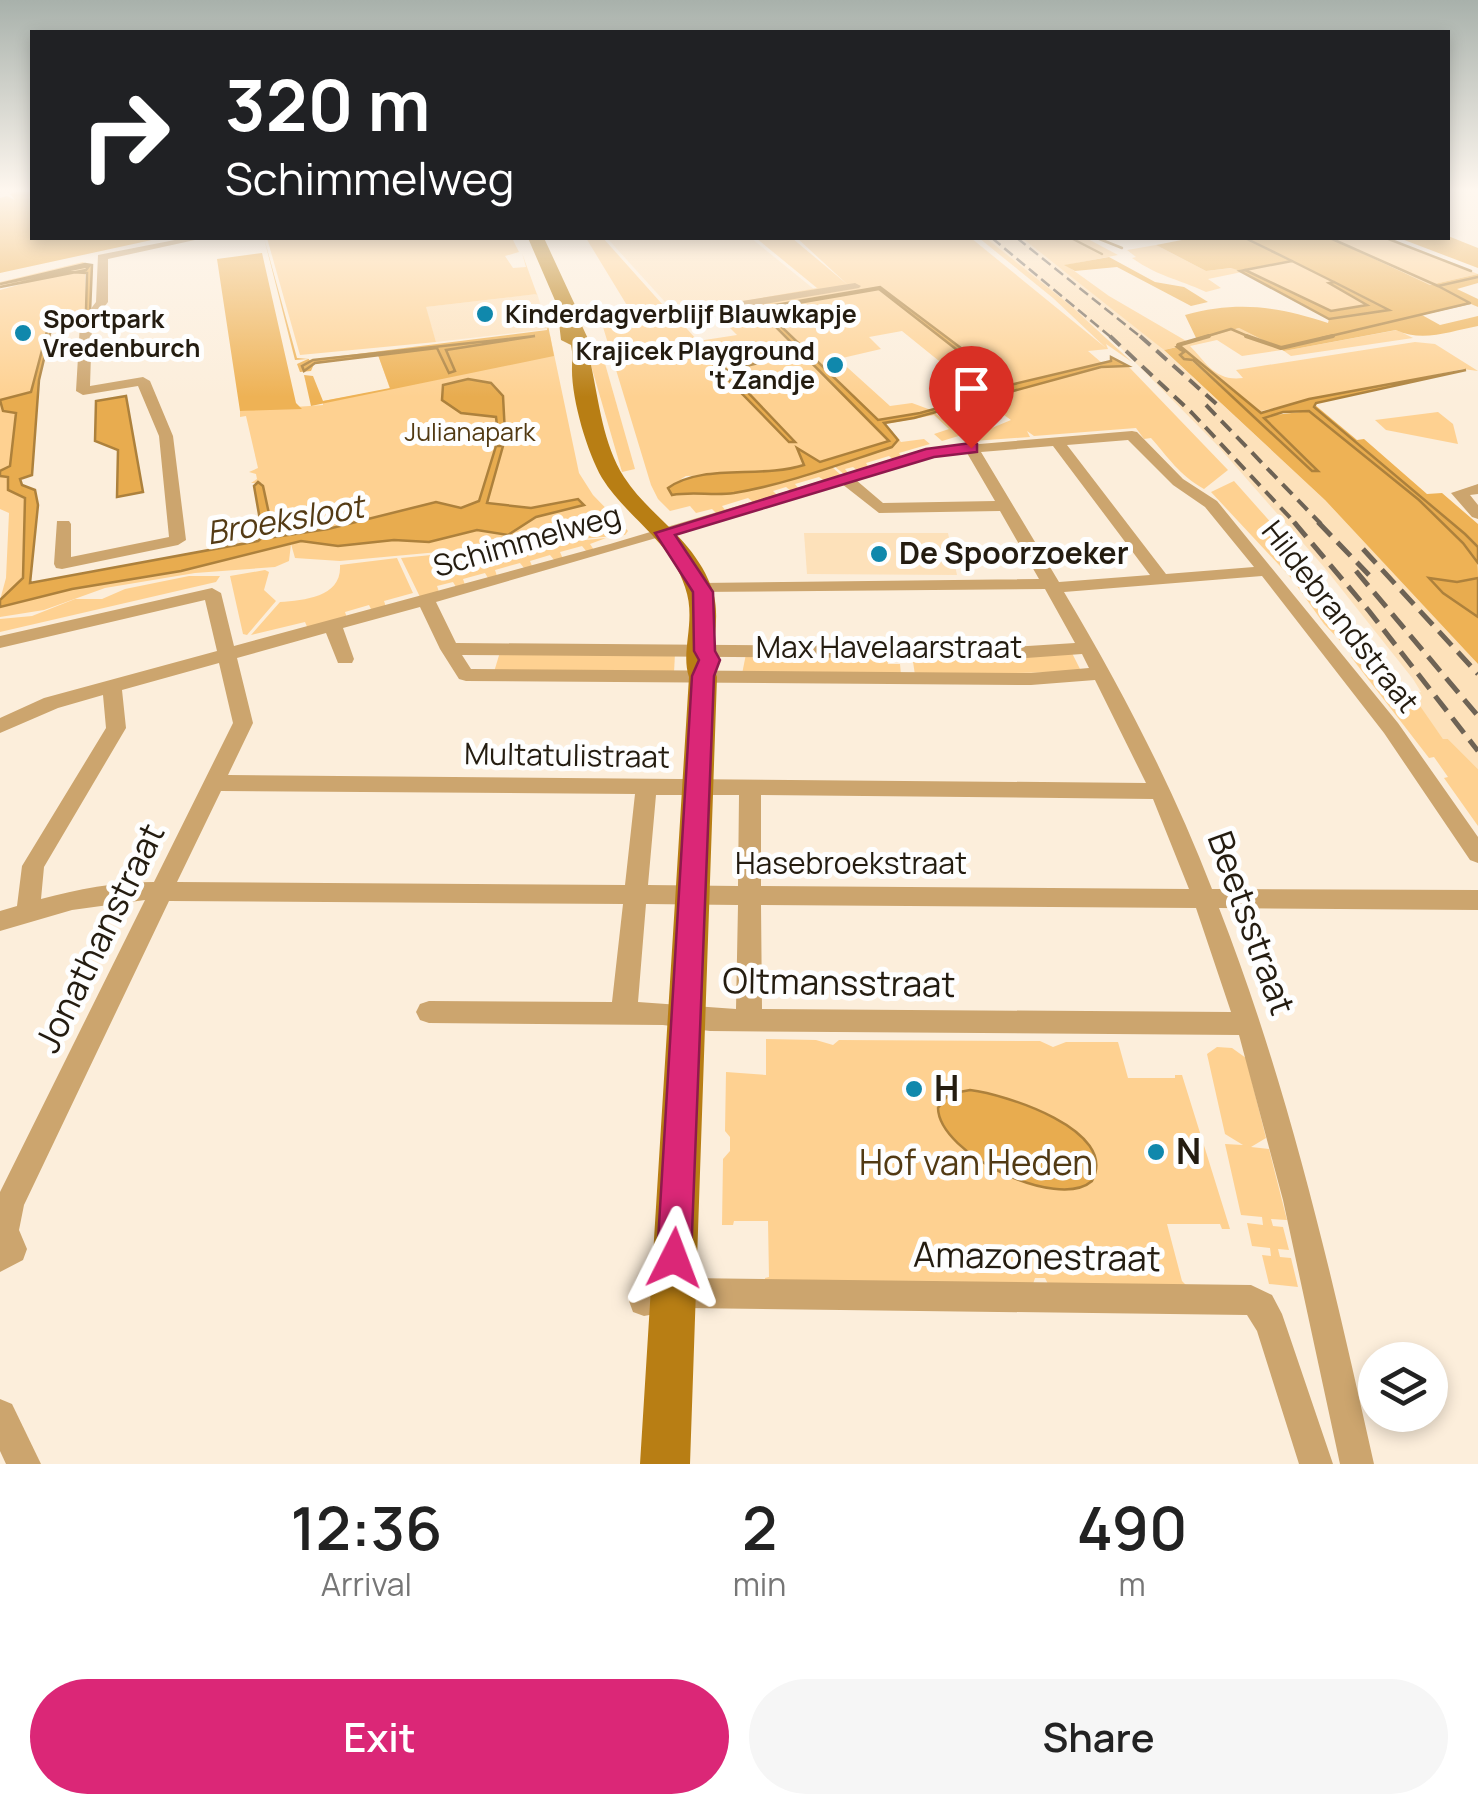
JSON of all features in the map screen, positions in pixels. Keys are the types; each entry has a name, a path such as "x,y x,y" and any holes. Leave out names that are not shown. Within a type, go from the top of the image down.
{"street":[{"path":"64,524 62,564 178,540 166,436 138,382 88,390 86,323 102,302 102,260"},
{"path":"547,260 570,321"},
{"path":"664,1464 658,1299 686,1017 706,604 694,578 630,500 605,460 581,365 574,359 566,326 570,321 619,316 654,319 855,286"},
{"name":"Schimmelweg","path":"0,726 38,707 659,534 936,451 1136,436"},
{"name":"Hildebrandstraat","path":"1136,436 1178,482 1215,508 1267,571 1381,715 1478,854"},
{"path":"1057,441 1162,580"},
{"name":"Beetsstraat","path":"971,448 1102,673 1160,791 1205,898 1249,1024 1306,1231 1357,1464"},
{"path":"846,478 880,508 1004,506"},
{"path":"1470,490 1460,498 1478,514"},
{"path":"694,578 1052,586 1267,571"},
{"name":"Jonathanstraat","path":"0,642 212,593 243,720 10,1204 4,1230 6,1253"},
{"name":"Max Havelaarstraat","path":"426,600 466,675 1087,648"},
{"path":"333,626 344,659"},
{"name":"Max Havelaarstraat","path":"704,664 1031,679 1102,673"},
{"path":"28,913 33,866 116,728 112,686"},
{"name":"Multatulistraat","path":"213,783 1160,791"},
{"path":"624,1013 646,786"},
{"path":"749,1020 750,787"},
{"name":"Hasebroekstraat","path":"0,921 107,893 163,891 1478,900"},
{"name":"Oltmansstraat","path":"429,1012 586,1012 749,1020 1249,1024"},
{"name":"Amazonestraat","path":"658,1299 686,1293 1238,1298 1261,1306 1278,1344 1316,1464"},
{"path":"0,1416 24,1464"}],"shaded area":[{"path":"0,260 58,260 0,273"},
{"path":"217,260 264,260 296,403 302,409 240,411"},
{"path":"270,260 297,358 309,359 309,360 547,330 548,325 554,356 311,406 304,375 313,376 323,401 390,388 378,355 314,364 311,371 300,372 297,364 308,359 295,360"},
{"path":"627,260 778,260 815,290 675,313"},
{"path":"1013,260 1051,260 1154,341 1325,500 1478,664 1478,769 1448,739 1443,739 1409,693 1421,692 1413,679 1324,567 1217,445 1118,345"},
{"path":"1115,260 1155,282 1184,287 1208,302 1191,306 1117,267 1075,271 1064,265"},
{"path":"1185,260 1377,260 1430,285 1478,274 1478,283 1457,289 1478,299 1478,307 1471,304 1422,315 1440,325 1478,316 1478,326 1426,336 1396,330 1284,351 1239,328 1197,340 1185,315 1257,307 1328,323 1329,319 1387,310 1292,261 1240,271 1206,271"},
{"path":"1458,260 1478,260 1478,268"},
{"path":"92,265 90,312 53,321 39,380 32,475 20,479 22,485 35,490 38,505 30,583 258,541 263,537 254,486 258,482 263,486 274,537 328,529 436,502 461,508 479,501 496,446 503,446 487,503 531,508 578,499 584,505 536,517 508,535 477,530 429,542 394,540 338,546 301,541 181,571 72,589 0,607 0,600 23,578 25,498 8,490 8,477 0,476 0,471 10,466 16,413 3,411 0,400 31,392 50,320 86,311 87,273 75,272 89,266 0,284"},
{"path":"1240,271 1331,311 1367,305 1329,283 1334,282 1389,310 1329,319"},
{"path":"880,287 1010,385 1111,361 1111,357 1128,366 1101,367 884,423 898,440 892,447 794,479 734,493 672,495 668,488 698,476 804,465 797,448 820,462 889,441 757,308","holes":["879,289 1007,389 920,413 878,420 763,309"]},
{"name":"Kinderdagverblijf Blauwkapje","path":"537,294 548,329 436,342 425,307"},
{"path":"535,336 446,350 455,371 449,373 437,348 315,363 304,371 302,366 313,360"},
{"path":"1180,346 1261,413 1309,399 1466,370 1316,403 1314,407 1465,534 1478,547 1478,563 1419,500 1309,411 1283,412 1264,418 1318,471 1312,471 1193,360 1184,359 1180,355 1184,352 1177,347"},
{"path":"744,347 765,347 779,353 776,359 746,366 721,364 795,442 789,442 714,365 719,356"},
{"path":"1177,347 1312,471 1265,421 1265,416 1309,411 1450,527 1477,562 1478,578 1457,582 1429,579 1478,617 1478,664 1325,500 1164,350"},
{"path":"468,379 491,383 503,396 505,434 498,434 496,417 461,413 442,400 443,385"},
{"path":"126,396 143,492 117,497 118,450 95,441 96,401"},
{"path":"1315,405 1357,440 1364,439 1427,494 1442,493 1478,524 1478,547 1317,412"},
{"name":"De Spoorzoeker","path":"804,533 948,533 957,575 807,574"},
{"path":"1429,578 1457,582 1478,578 1478,617 1443,593"},
{"path":"970,1090 1031,1107 1075,1131 1090,1146 1096,1163 1092,1181 1076,1188 1054,1189 1003,1173 978,1159 944,1126 938,1108 949,1094"}],"green space":[{"path":"273,260 508,260 513,268 526,267 525,260 537,294 426,307 436,342 300,355"},
{"path":"600,260 623,260 671,314 817,288 783,260 819,260 848,285 821,260 998,260 1106,348 1007,260 1014,260 1132,362 1106,344 1108,349 1088,351 1102,363 1010,385 881,287 759,307 889,441 822,462 768,473 686,476 681,479 689,491 723,494 832,467 842,476 825,481 819,477 795,484 799,489 791,491 786,487 773,491 777,495 722,506 726,511 696,513 690,506 670,511 651,485 603,327 677,318 698,341 737,335 713,311 654,317 621,309 628,307"},
{"path":"1050,260 1090,260 1066,265 1109,296 1188,342 1239,328 1282,350 1242,356 1217,340 1190,346 1225,377 1243,378 1236,370 1415,342 1435,344 1478,371 1463,369 1256,412 1180,346 1164,350"},
{"path":"1136,260 1185,260 1206,271 1232,268 1242,272 1208,279 1221,288 1206,292"},
{"path":"1377,260 1443,260 1478,274 1430,285"},
{"path":"1292,261 1368,305 1331,311 1245,270"},
{"name":"Sportpark Vredenburch","path":"83,262 89,266 85,271 86,311 51,318 32,391 20,397 14,472 0,474 0,290 47,277 0,287 0,282"},
{"path":"879,289 1007,388 937,408 933,401 938,397 943,401 1000,388 970,365 949,369 902,331 869,337 881,349 838,359 890,406 912,403 931,410 878,420 762,309"},
{"path":"1397,330 1413,338 1291,356 1284,351"},
{"name":"Julianapark","path":"550,335 579,473 593,495 628,531 625,535 340,561 295,558 291,544 289,561 275,567 195,573 105,588 44,610 0,617 0,607 64,590 179,572 301,541 338,546 394,540 429,542 477,530 508,535 536,517 583,505 271,543 273,534 262,483 251,483 257,479 256,474 249,472 258,468 246,416 240,417 240,411 323,405 323,401 390,389 378,355"},
{"path":"602,353 635,469 622,472 588,355"},
{"path":"1128,366 1228,470 1204,489 1136,428 1034,436 1027,431 1030,437 973,441 970,437 1011,420 984,401 941,411 1101,367"},
{"path":"1438,412 1453,424 1458,444 1386,430 1375,420"},
{"path":"935,413 962,435 942,441 934,434 949,429 934,415 886,424 901,442 924,439 930,444 899,453 902,458 894,460 889,456 866,463 869,468 845,469 849,474 845,475 834,466 896,444 883,423"},
{"path":"0,476 7,476 9,491 26,500 26,560 20,585 0,600 6,578 9,513 0,509"},
{"path":"1234,481 1306,562 1443,739 1448,739 1478,769 1478,826 1434,757 1429,758 1351,657 1354,655 1324,624 1292,579 1211,492"},
{"path":"606,538 590,544 594,550 587,552 582,546 560,552 563,559 555,561 550,555 530,561 532,566 524,568 520,563 495,570 497,576 488,578 485,573 463,579 465,585 456,587 453,582 437,586 439,592 420,597 401,558"},
{"path":"397,558 413,593 384,601 386,607 372,611 369,605 345,612 347,618 308,629 305,622 251,635 280,602 310,598 328,590 339,576 340,565"},
{"path":"269,572 264,590 276,601 247,635 243,634 230,576"},
{"path":"189,576 220,576 216,582 0,632 0,619 32,616 75,599 102,599 125,589"},
{"path":"500,652 675,653 674,673 494,672"},
{"path":"1072,653 1081,671 915,675 912,655"},
{"path":"746,654 886,655 888,664 900,664 901,675 742,674"},
{"name":"Hof van Heden","path":"766,1039 816,1040 833,1045 839,1040 1040,1041 1053,1047 1066,1042 1118,1042 1128,1078 1182,1075 1230,1229 1222,1229 1220,1224 1167,1224 1182,1281 1188,1287 1048,1284 1045,1278 1035,1278 1033,1284 765,1284 769,1277 768,1221 722,1225 723,1159 730,1151 730,1137 725,1131 726,1072 766,1075"},
{"path":"1217,1047 1232,1048 1246,1058 1266,1138 1251,1147 1269,1149 1287,1220 1271,1219 1273,1226 1283,1227 1289,1250 1278,1249 1280,1257 1291,1258 1298,1287 1269,1284 1262,1255 1271,1256 1270,1248 1252,1246 1247,1223 1263,1225 1262,1217 1241,1215 1225,1144 1243,1145 1225,1134 1207,1054"}],"waterway":[{"path":"1380,260 1438,286"},
{"path":"1443,260 1471,271"},
{"path":"1245,270 1292,261"},
{"path":"1292,261 1334,282"},
{"name":"Broeksloot","path":"1438,286 1478,277"},
{"name":"Broeksloot","path":"1322,338 1470,303 1438,286"},
{"name":"Broeksloot","path":"1201,338 1231,329 1252,338"},
{"name":"Broeksloot","path":"1181,349 1178,345 1209,336"},
{"name":"Broeksloot","path":"1246,336 1281,348 1333,336"}],"railway":[{"path":"1019,260 1112,338"},
{"path":"1045,260 1142,338"},
{"path":"1110,336 1192,413 1296,524"},
{"path":"1140,336 1221,408"},
{"path":"1206,405 1321,524"},
{"path":"1294,522 1478,751"},
{"path":"1318,522 1369,575"},
{"path":"1363,549 1478,674"},
{"path":"1356,571 1478,716"}],"place":[{"name":"Kinderdagverblijf Blauwkapje","path":"485,314"},
{"name":"Sportpark Vredenburch","path":"23,333"},
{"name":"Krajicek Playground 't Zandje","path":"835,365"},
{"name":"De Spoorzoeker","path":"879,554"},
{"name":"H","path":"914,1089"},
{"name":"N","path":"1156,1152"}],"route":[{"path":"674,1258 703,676 709,660 704,651 703,592 664,533 932,452 971,448"}]}
